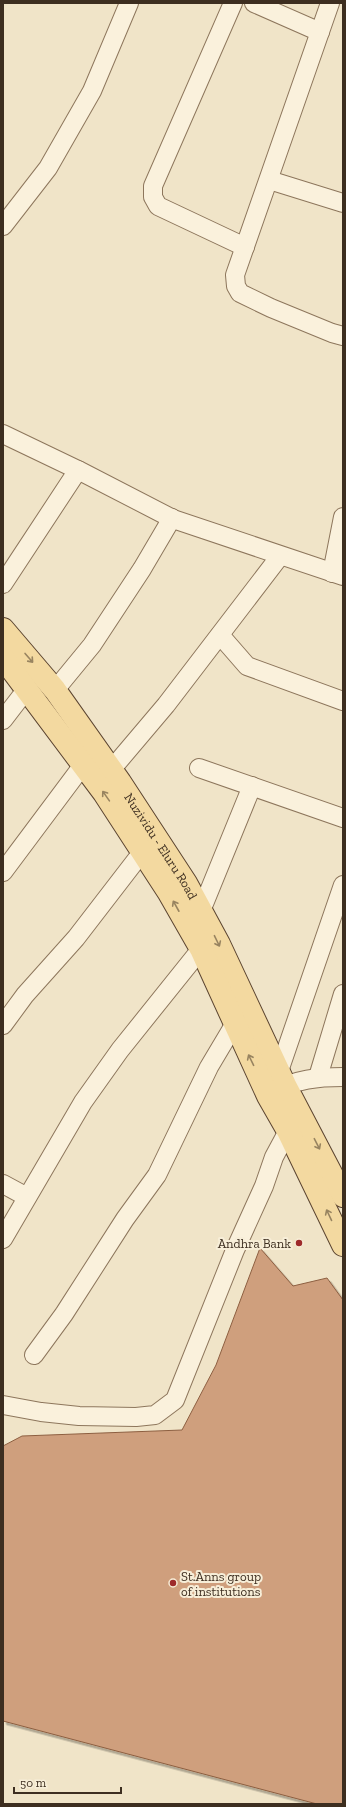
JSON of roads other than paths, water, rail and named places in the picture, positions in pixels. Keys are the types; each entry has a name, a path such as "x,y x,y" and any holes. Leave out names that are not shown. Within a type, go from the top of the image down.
{"main road":[{"name":"Nuzividu - Eluru Road","path":"3,629 55,690 159,841 201,911 277,1084"},
{"name":"Nuzividu - Eluru Road","path":"3,658 83,765 143,851 201,949 234,1025 277,1084"},
{"path":"277,1084 297,1127 343,1245"},
{"path":"297,1127 338,1175 343,1196"}],"street":[{"path":"4,224 48,168 92,91 129,3"},
{"path":"233,3 153,186 153,197 158,206 245,247"},
{"path":"254,3 320,32"},
{"path":"330,3 235,275 236,286 240,292 271,308 343,336"},
{"path":"269,180 343,203"},
{"path":"3,434 172,518 280,556 338,574 343,517"},
{"path":"3,584 78,470"},
{"path":"55,690 92,645 142,569 172,518"},
{"path":"111,770 166,705 280,556"},
{"path":"220,635 246,666 343,701"},
{"path":"3,720 26,690"},
{"path":"3,872 83,765"},
{"path":"199,768 343,818"},
{"path":"201,911 252,786"},
{"path":"3,1025 25,995 76,938 143,851"},
{"path":"343,885 277,1084 318,1077 343,1077"},
{"path":"3,1239 83,1102 120,1050 201,949"},
{"path":"318,1077 343,994"},
{"path":"34,1355 64,1314 124,1219 157,1175 209,1067 234,1025"},
{"path":"3,1405 41,1412 78,1416 136,1417 155,1415 175,1400 235,1250 264,1186 274,1157 297,1127"},
{"path":"3,1184 27,1197"}],"place":[{"name":"Andhra Bank","path":"299,1243"},
{"name":"St.Anns group of institutions","path":"173,1583"}]}
